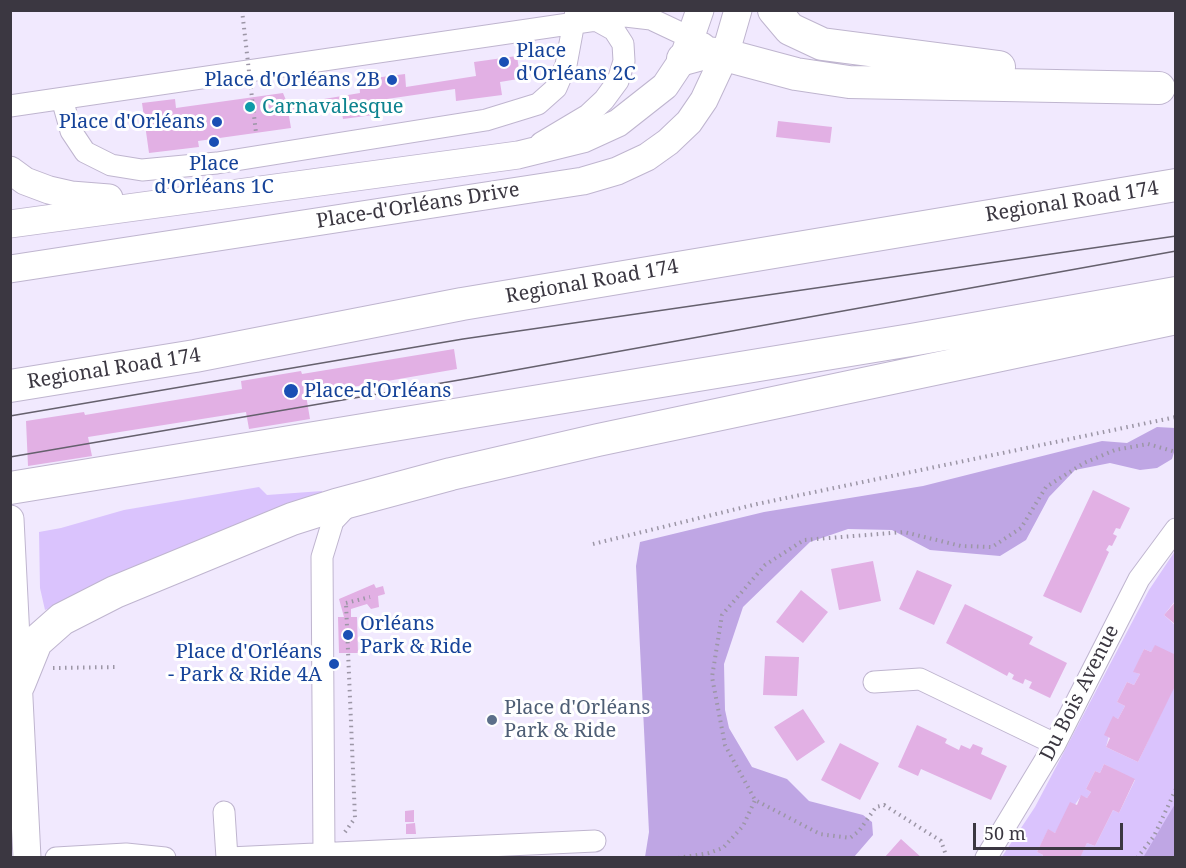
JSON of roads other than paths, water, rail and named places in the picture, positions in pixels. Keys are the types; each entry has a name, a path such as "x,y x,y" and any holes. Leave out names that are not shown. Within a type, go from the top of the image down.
{"highway":[{"path":"774,10 790,29 822,44 1167,88"},
{"path":"692,26 705,53 725,55 796,74 849,82 1167,88"},
{"name":"Regional Road 174","path":"10,386 195,356 462,304 1176,185"},
{"path":"10,488 911,340 1176,293"},
{"path":"31,676 36,642 62,619 115,591 292,519 354,500 598,440 1176,318"},
{"path":"10,502 788,370 911,340"}],"main road":[{"name":"Place-d'Orléans Drive","path":"10,269 583,181 617,171 646,157 668,142 689,122 704,100 725,55 738,10"},
{"name":"Place-d'Orléans Drive","path":"10,224 518,155 583,139 618,123 665,86 692,26"},
{"path":"10,170 25,181 71,195 98,198 215,195"},
{"path":"11,531 31,676 27,858"}],"street":[{"path":"596,20 617,15 637,15 692,26"},
{"path":"62,99 74,139 85,152 100,161 142,171 217,163 486,120 525,110 538,104 556,88 566,65 575,17"},
{"path":"10,106 575,17 596,20 614,30 623,44 624,61 618,81 604,100 588,115 518,155"},
{"path":"324,854 321,563 324,545 333,521 354,500"},
{"name":"Du Bois Avenue","path":"986,858 1055,744 1139,579 1176,529"},
{"path":"874,682 920,679 1055,744"},
{"path":"224,812 228,858 324,854 412,854 595,841"},
{"path":"56,858 126,854 165,858"}],"tram line":[{"path":"10,416 463,339 1176,236"},
{"path":"10,457 471,378 1176,251"}],"place":[{"name":"Place d'Orléans 2C","path":"504,62"},
{"name":"Place d'Orléans 2B","path":"392,80"},
{"name":"Carnavalesque","path":"250,107"},
{"name":"Place d'Orléans","path":"217,122"},
{"name":"Place d'Orléans 1C","path":"214,142"},
{"name":"Place-d'Orléans","path":"291,391"},
{"name":"Orléans Park & Ride","path":"348,635"},
{"name":"Place d'Orléans - Park & Ride 4A","path":"334,664"},
{"name":"Place d'Orléans Park & Ride","path":"492,720"}]}
